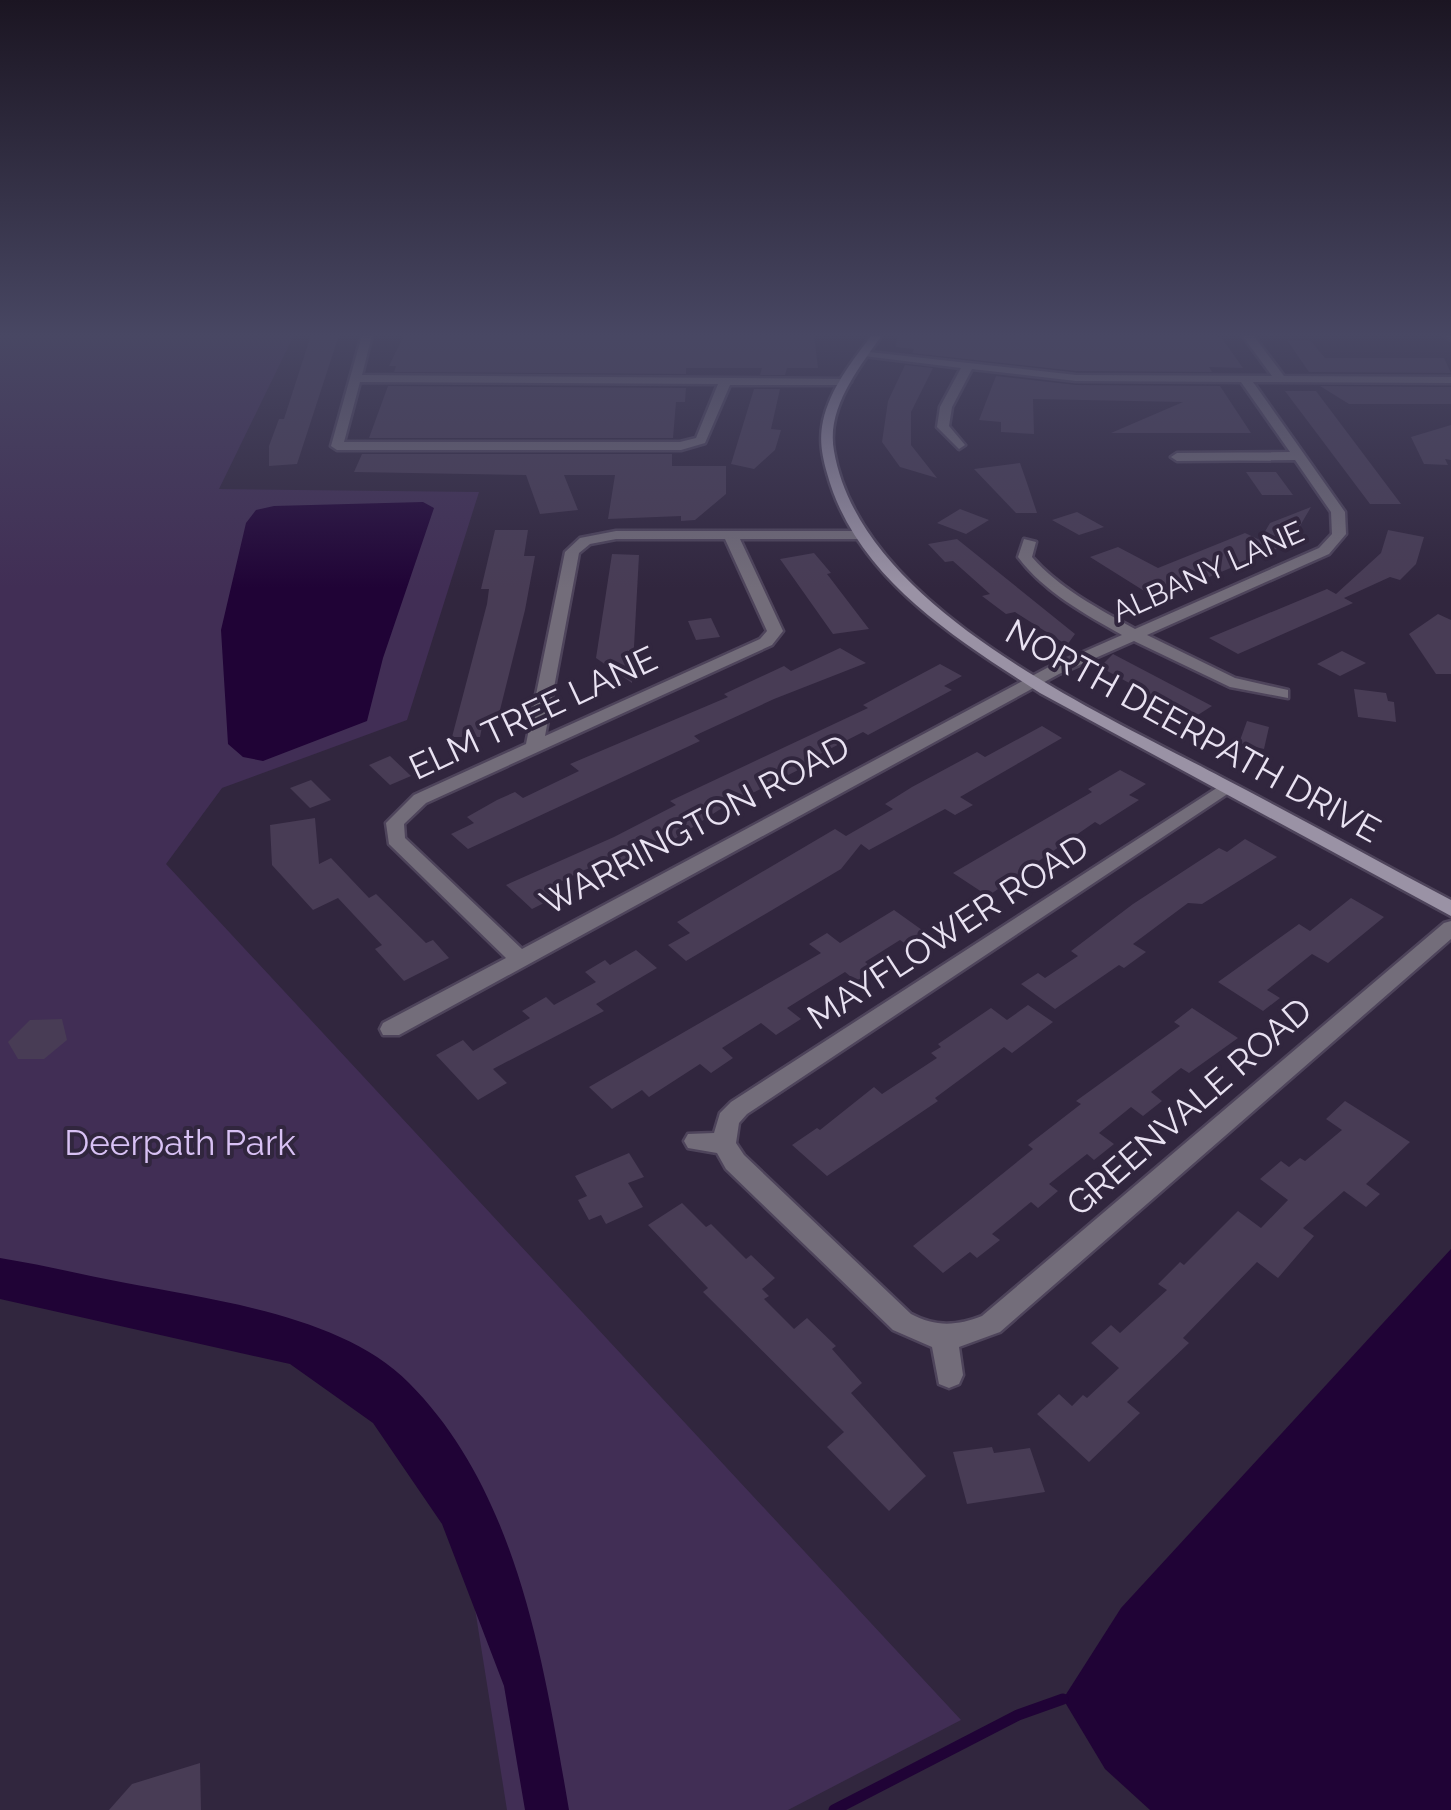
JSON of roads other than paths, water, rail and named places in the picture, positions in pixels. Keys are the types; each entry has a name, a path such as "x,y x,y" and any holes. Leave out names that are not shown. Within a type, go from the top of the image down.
{"street":[{"path":"341,419 337,446 695,444 705,434 711,419"},
{"name":"NORTH DEERPATH DRIVE","path":"830,419 827,452 835,487 861,534 938,615 1032,682 1451,910"},
{"path":"944,419 943,426 959,444"},
{"name":"ALBANY LANE","path":"1032,682 1324,551 1340,537 1342,522 1338,512 1273,419"},
{"path":"1177,456 1299,456"},
{"path":"534,748 577,543 616,535 861,534"},
{"name":"ELM TREE LANE","path":"518,957 396,840 386,822 420,799 772,636 770,614 731,536"},
{"path":"1029,542 1025,557 1035,571 1137,634 1228,681 1282,694"},
{"name":"WARRINGTON ROAD","path":"391,1029 1032,682"},
{"name":"MAYFLOWER ROAD","path":"724,1144 728,1120 739,1108 1226,786"},
{"name":"GREENVALE ROAD","path":"957,1337 991,1324 1451,928"},
{"path":"696,1141 724,1144 735,1162 902,1322 920,1333 957,1337 949,1374"}],"waterway":[{"path":"834,1810 1018,1715 1063,1699"}],"park label":[{"name":"Deerpath Park","path":"180,1143"}]}
